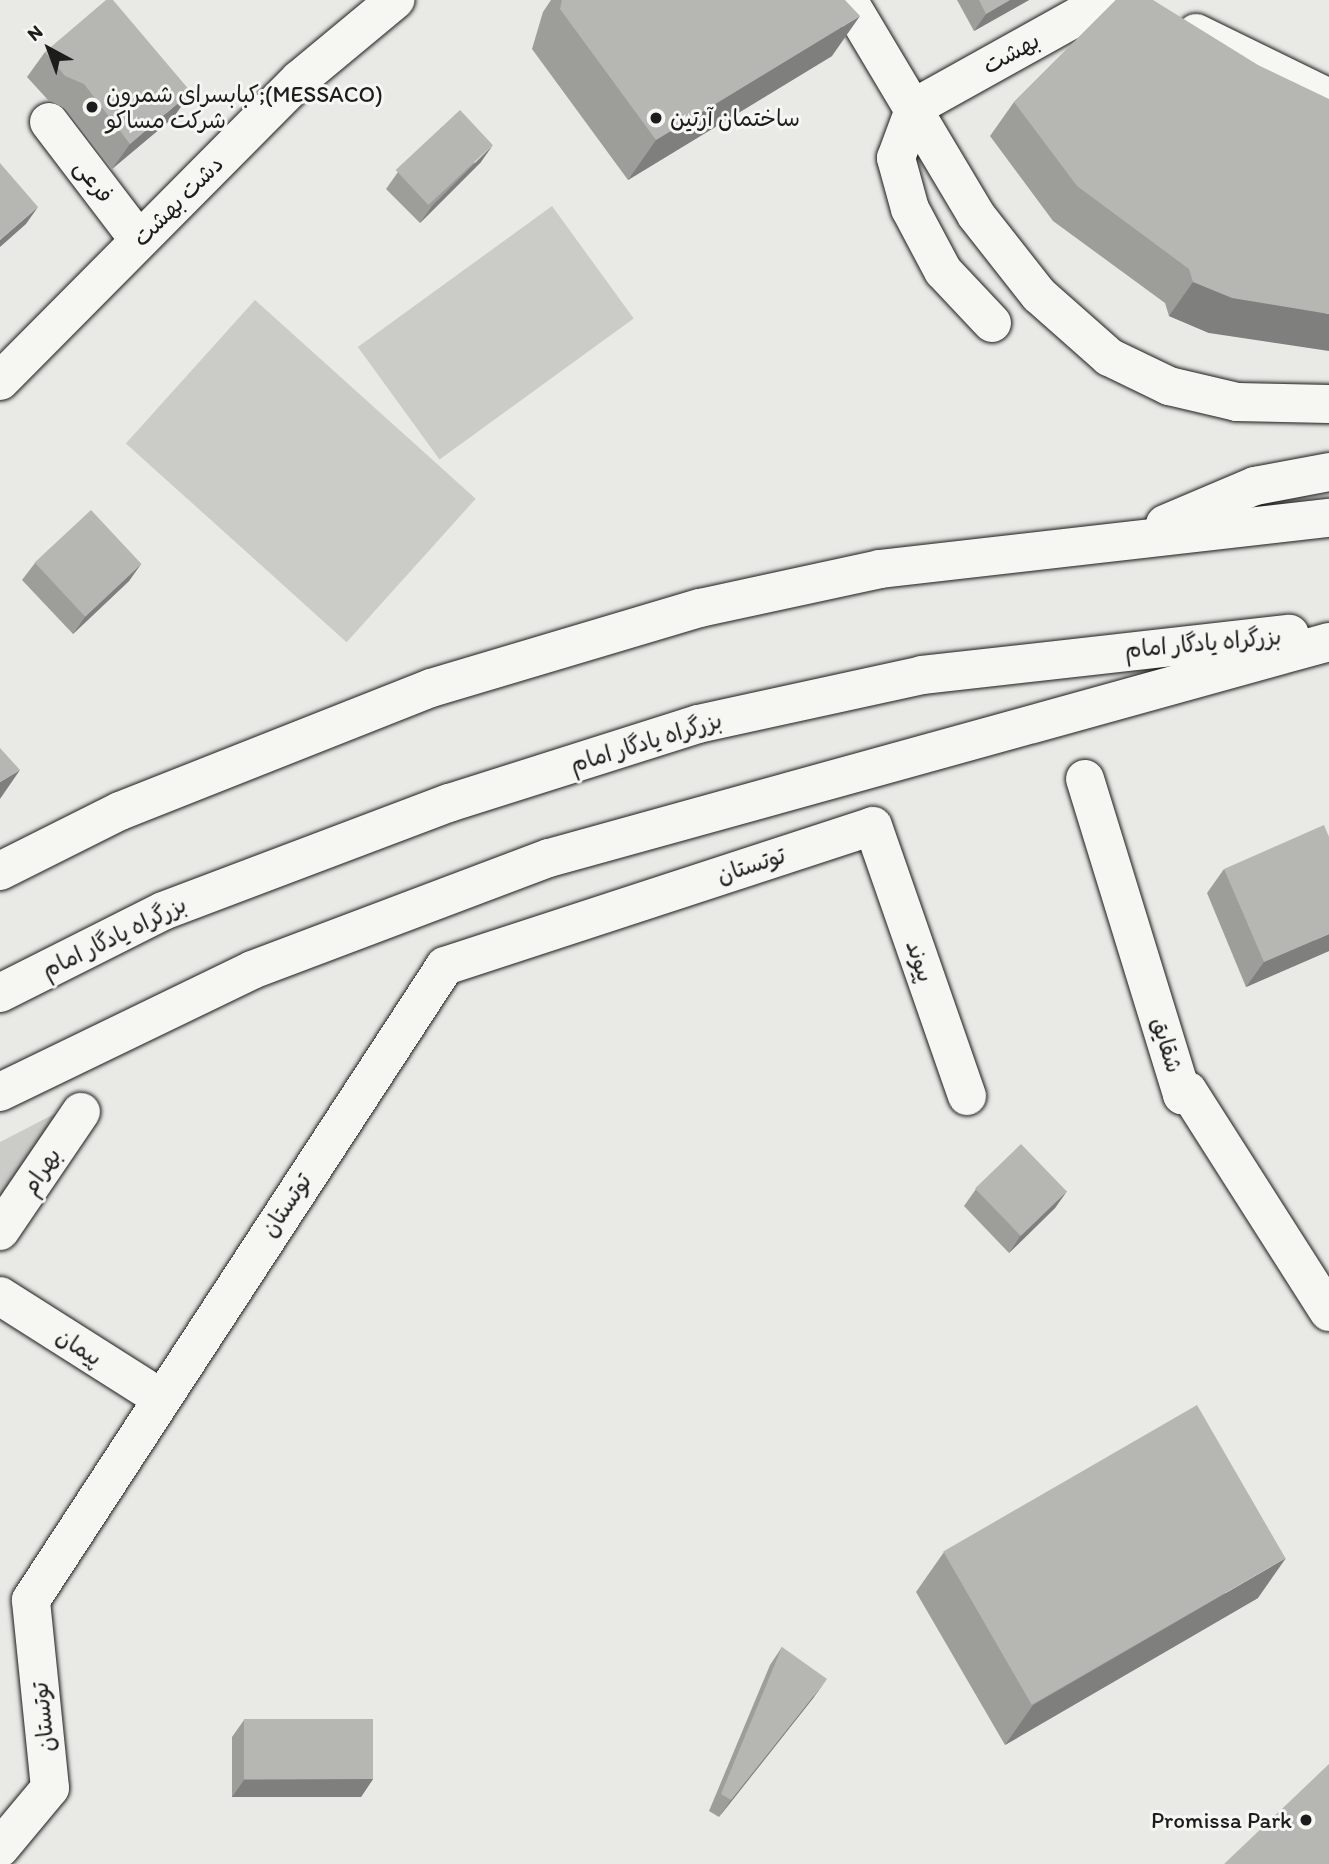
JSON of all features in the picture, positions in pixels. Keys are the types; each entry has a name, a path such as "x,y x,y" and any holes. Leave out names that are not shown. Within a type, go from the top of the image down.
{"main road":[{"name":"دشت بهشت","path":"0,381 300,79 395,0"},
{"path":"848,0 915,107 976,215 1039,295 1109,357 1169,386 1237,402 1329,404"},
{"name":"بهشت","path":"915,107 1135,6 1329,98"},
{"path":"915,107 896,158 911,209 943,271 992,323"},
{"name":"فرعی","path":"49,122 139,240"},
{"path":"1127,539 1255,486 1329,472"},
{"path":"0,871 120,811 431,688 700,608 880,569 1329,518"},
{"name":"بزرگراه یادگار امام","path":"0,993 163,911 449,803 698,724 922,675 1329,631"},
{"path":"0,1092 253,970 549,858 1329,642"},
{"name":"شقایق","path":"1085,779 1182,1095 1188,1091 1329,1311"},
{"name":"پیوند","path":"873,826 967,1096"},
{"name":"توتستان","path":"0,1848 50,1788 31,1600 159,1397 445,966 873,826"},
{"name":"بهرام","path":"0,1231 81,1112"},
{"name":"پیمان","path":"0,1296 159,1397"}],"shaded area":[{"path":"552,206 634,318 440,460 358,347"},
{"path":"255,300 476,499 347,642 126,443"},
{"path":"66,1108 0,1206 0,1142"}],"building":[{"path":"106,0 113,0 191,92 130,144 84,84 65,76 45,52"},
{"name":"ساختمان آرتین","path":"562,0 845,0 860,16 656,140 560,9"},
{"path":"979,0 1010,0 986,14"},
{"path":"1116,0 1153,0 1258,65 1329,99 1329,314 1232,298 1193,282 1189,269 1077,186 1014,102"},
{"path":"460,110 493,145 428,205 396,170"},
{"path":"0,163 38,207 0,240"},
{"path":"91,510 141,564 85,617 35,563"},
{"path":"0,748 20,770 0,782"},
{"path":"1324,825 1329,837 1329,934 1264,962 1224,869"},
{"path":"1021,1144 1067,1191 1021,1236 975,1188"},
{"path":"1197,1405 1286,1558 1032,1705 943,1552"},
{"path":"782,1647 827,1679 731,1800 721,1794"},
{"path":"244,1719 373,1719 373,1779 244,1779"},
{"name":"Promissa Park","path":"1329,1764 1329,1864 1224,1864"}],"place":[{"name":"کبابسرای شمرون;(MESSACO) شرکت مساکو","path":"92,107"},
{"name":"ساختمان آرتین","path":"656,118"},
{"name":"Promissa Park","path":"1306,1820"}]}
